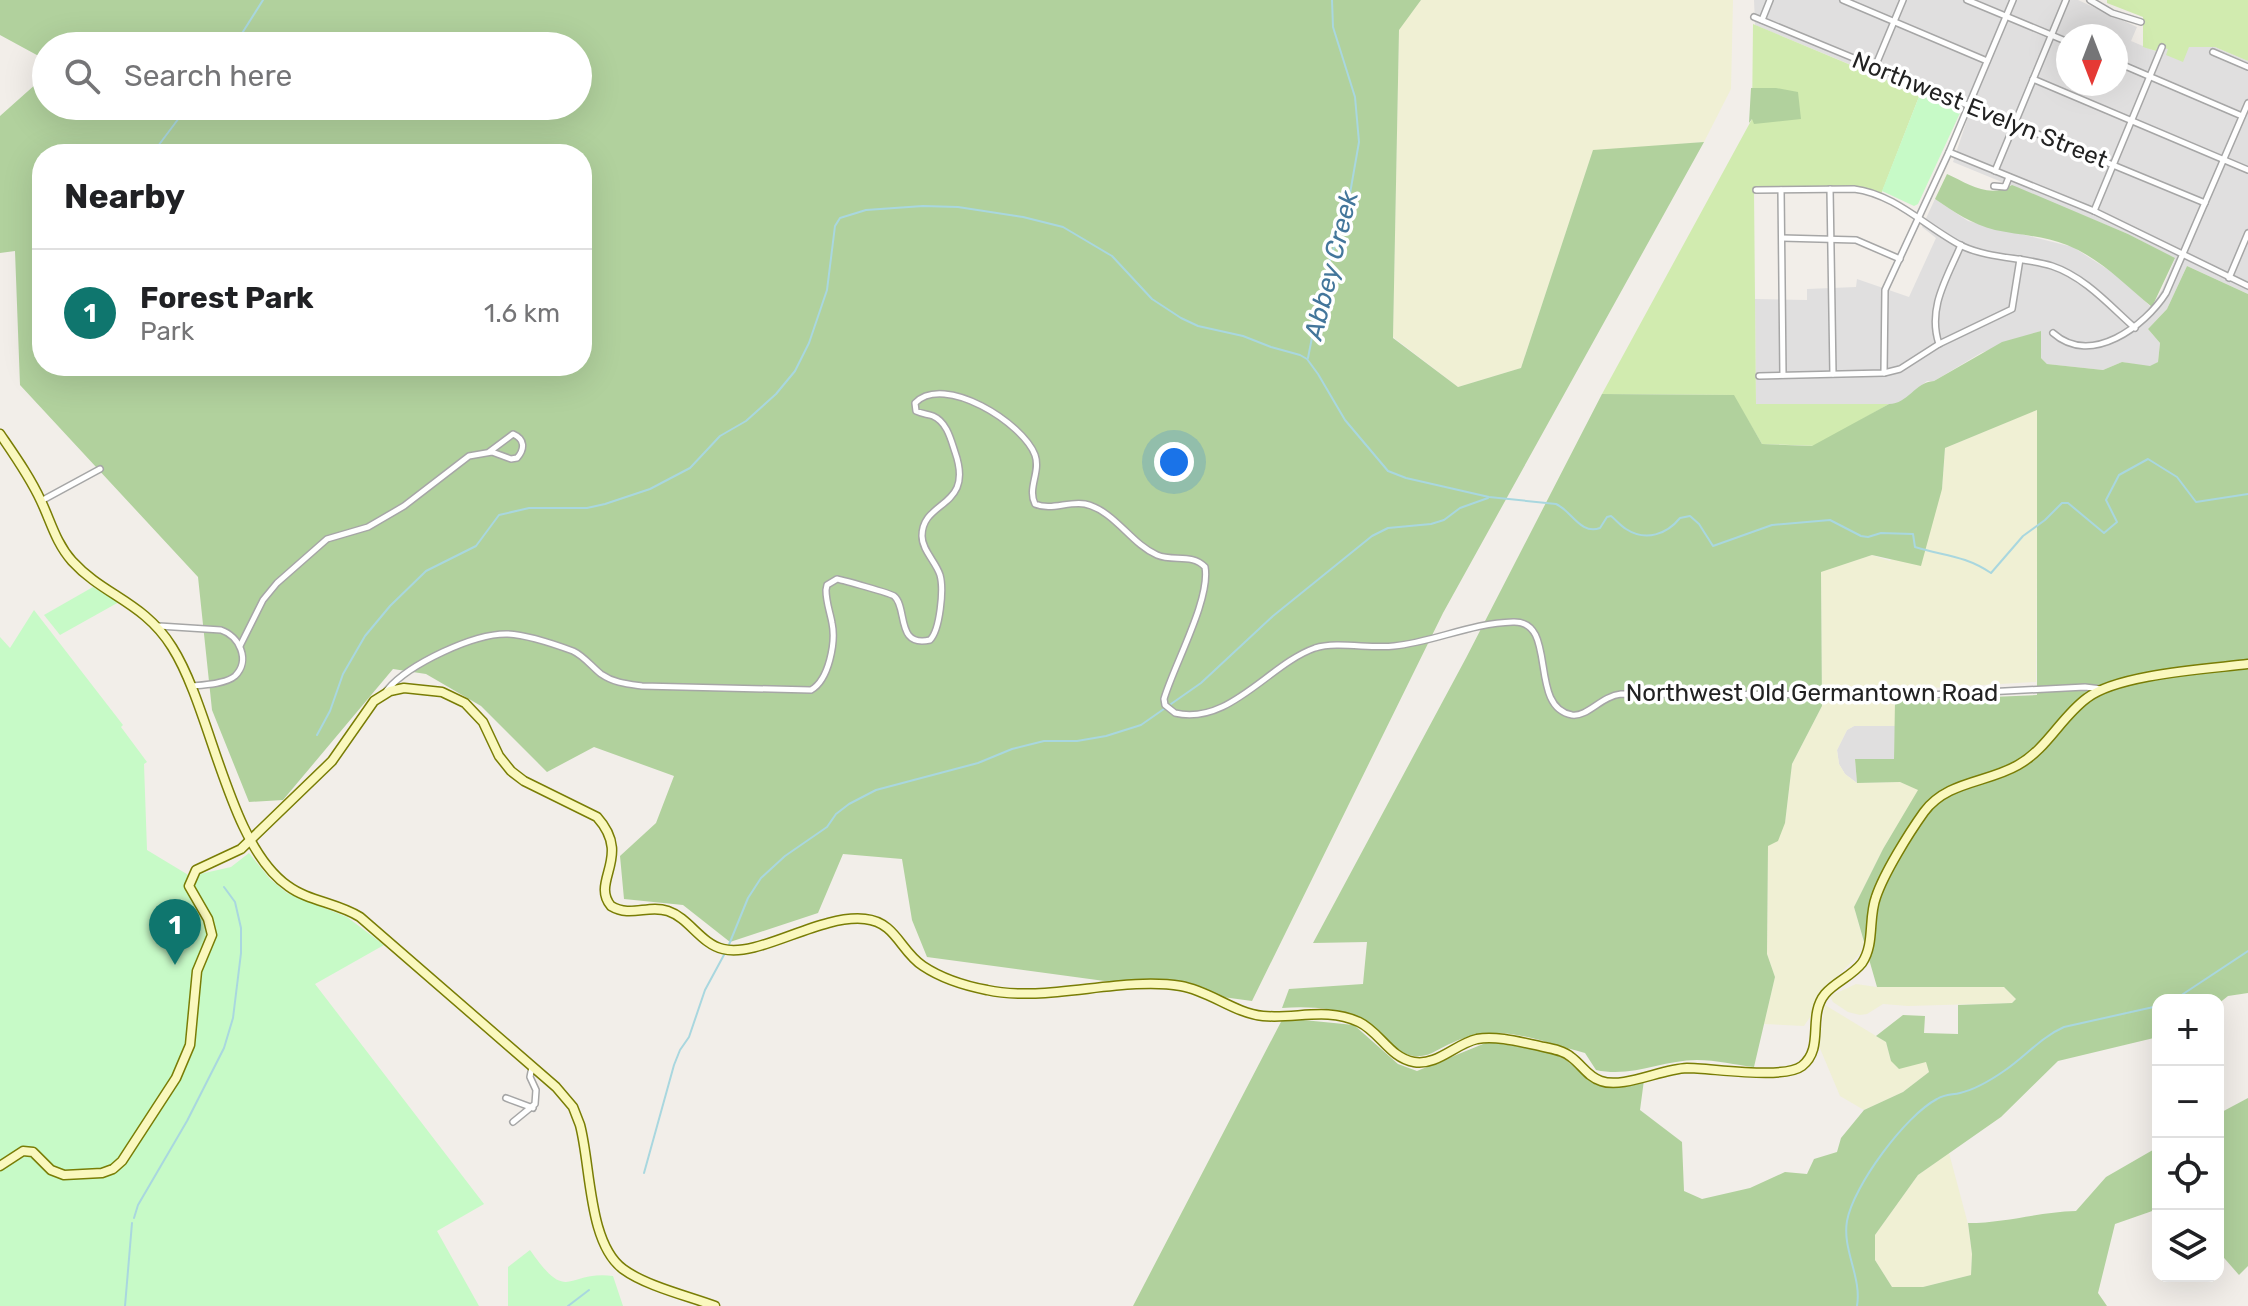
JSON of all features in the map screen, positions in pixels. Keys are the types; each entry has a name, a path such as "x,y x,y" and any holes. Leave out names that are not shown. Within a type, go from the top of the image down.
{"main road":[{"path":"0,434 26,473 60,545 74,563 159,626 177,654 251,840 270,869 288,887 360,917 562,1093 576,1114 583,1136 601,1239 612,1258 621,1268 638,1277 715,1306"},
{"path":"0,1166 16,1153 28,1150 38,1155 51,1170 64,1175 108,1172 122,1161 176,1078 190,1045 194,981 212,935 208,919 189,886 190,879 199,868 227,858 251,840 332,761 368,707 384,694 404,688 442,692 465,703 483,722 499,756 511,771 524,781 589,811 604,825 613,854 604,886 608,903 628,913 658,909 671,912 722,949 749,947 825,923 869,919 895,934 925,967 991,991 1181,986 1252,1014 1316,1013 1352,1020 1371,1030 1397,1055 1410,1061 1430,1061 1477,1039 1497,1039 1560,1051 1572,1057 1593,1077 1609,1083 1681,1068 1785,1072 1801,1066 1814,1049 1815,1015 1819,1002 1865,958 1876,895 1928,807 1950,790 2023,763 2078,706 2101,689 2248,664"}],"street":[{"path":"1762,20 1770,0"},
{"path":"1843,0 1987,61"},
{"path":"1875,67 1903,0"},
{"path":"1967,0 2056,37"},
{"path":"1884,373 1885,290 1949,152 2013,0"},
{"path":"1995,171 2066,0"},
{"path":"2090,0 2112,13 2141,22"},
{"name":"Northwest Evelyn Street","path":"1754,17 2205,203"},
{"path":"2094,211 2162,47"},
{"path":"2213,52 2248,67"},
{"path":"2128,67 2242,116"},
{"path":"2033,79 2248,170"},
{"path":"2053,333 2067,341 2095,344 2122,336 2135,328 2159,304 2248,103"},
{"path":"1949,152 2094,211 2248,286"},
{"path":"1994,186 2005,187 2009,176"},
{"path":"1830,189 1833,374"},
{"path":"1756,190 1868,192 1961,245 2051,266 2072,276 2106,299 2135,328"},
{"path":"1781,190 1783,375"},
{"path":"2229,278 2248,233"},
{"path":"1782,238 1856,240 1900,259"},
{"path":"1939,344 1935,308 1961,245"},
{"path":"1759,376 1884,373 1900,369 1939,344 2012,309 2020,259"},
{"name":"Northwest Old Germantown Road","path":"384,694 400,677 439,654 508,634 574,652 599,673 619,683 811,690 823,680 826,669 833,631 826,590 827,585 837,579 893,595 900,605 905,630 918,640 930,640 937,633 940,581 922,534 933,514 957,490 960,470 944,426 934,416 916,411 915,403 926,396 948,395 963,398 995,413 1030,447 1036,461 1031,493 1035,504 1045,507 1073,503 1092,507 1113,519 1154,554 1171,559 1194,560 1205,567 1205,580 1193,623 1164,699 1165,705 1175,713 1202,712 1223,706 1318,647 1391,647 1466,628 1516,621 1525,622 1535,631 1550,695 1559,708 1573,715 1587,712 1604,698 1621,694 1928,695 2085,687 2101,689"},
{"path":"240,646 263,600 277,583 324,542 368,527 404,506 469,456 489,452 513,434 523,444 517,458 489,452"},
{"path":"41,501 100,469"},
{"path":"159,626 221,630 235,637 240,646 242,661 235,676 191,686"},
{"path":"513,1122 533,1108 537,1095 530,1077 532,1066"},
{"path":"506,1098 533,1108"}],"shaded area":[{"path":"1754,0 2078,0 2137,27 2131,41 2155,51 2158,47 2215,47 2248,61 2248,294 2187,266 2167,309 2148,329 2160,343 2158,362 2150,367 2122,362 2103,370 2047,364 2041,358 2041,331 1981,353 1934,381 1927,381 1899,404 1756,404 1755,299 1807,300 1807,289 1856,287 1857,279 1909,297 1936,238 1922,227 1935,199 1968,221 2073,247 2118,276 2151,307 2175,259 2128,234 1953,162 1969,114 1755,25"},
{"path":"1854,726 1895,726 1894,759 1855,759 1857,783 1845,774 1839,764 1837,750 1847,730"}],"green space":[{"path":"0,0 1421,0 1399,30 1393,338 1458,387 1521,368 1593,150 1704,142 1443,613 1252,1001 927,957 912,920 902,859 843,854 818,913 730,942 683,905 624,899 620,856 656,823 674,776 594,747 547,772 481,706 426,674 393,669 283,800 249,802 212,710 198,577 20,385 15,251 0,253 0,116 32,87 32,120 592,120 592,32 32,32 32,52 0,35"},
{"path":"1421,0 1733,0 1731,89 1704,142 1593,151 1521,368 1458,387 1393,337 1399,29"},
{"path":"2107,0 2248,0 2248,61 2215,47 2189,47 2183,62 2166,55 2168,49 2158,47 2156,51 2143,47 2143,17 2107,3"},
{"path":"1753,24 1920,94 1880,197 1865,191 1754,191 1756,404 1889,404 1815,446 1762,444 1733,395 1602,394 1752,119"},
{"path":"1751,88 1798,92 1801,119 1754,124 1752,119 1749,123"},
{"path":"1920,94 1960,113 1918,204 1914,206 1882,191"},
{"path":"1947,174 1987,190 1995,191 2012,185 2128,234 2175,258 2152,307 2079,250 2049,240 1995,230 1971,221 1935,199"},
{"path":"2187,266 2248,294 2248,993 2224,999 2224,994 2152,994 2152,1038 2058,1061 2001,1117 1918,1175 1875,1235 1875,1260 1892,1287 1923,1287 1971,1275 1968,1223 2076,1211 2106,1177 2152,1150 2152,1211 2115,1224 2098,1293 2107,1306 1133,1306 1283,1018 1354,1025 1398,1064 1417,1071 1488,1042 1548,1051 1566,1060 1596,1085 1617,1086 1644,1080 1640,1110 1682,1142 1684,1191 1702,1199 1750,1188 1785,1172 1807,1174 1814,1159 1837,1152 1841,1138 1864,1110 1903,1092 1929,1072 1926,1062 1899,1069 1891,1061 1886,1042 1876,1036 1903,1015 1925,1016 1924,1033 1958,1034 1958,1005 2012,1003 2016,999 2004,987 1877,987 1854,907 1918,790 1900,782 1857,783 1855,759 1894,759 1895,701 2037,695 2037,410 1945,448 1942,489 1921,566 1872,555 1821,572 1822,706 1792,764 1785,823 1778,841 1768,846 1767,954 1775,977 1754,1067 1697,1060 1609,1072 1596,1070 1585,1053 1534,1039 1495,1033 1468,1037 1430,1054 1414,1056 1401,1051 1370,1024 1349,1014 1316,1008 1282,1008 1289,989 1363,984 1367,942 1313,943 1466,658 1602,394 1734,395 1762,444 1812,446 1889,404 1901,401 1927,382 1934,381 2002,342 2041,331 2041,358 2047,364 2103,370 2122,362 2150,366 2158,362 2160,343 2148,329 2167,309"},
{"path":"2038,409 2036,682 1930,688 1822,686 1821,571 1872,555 1890,561 1942,489 1945,448"},
{"path":"93,587 119,602 60,635 44,615"},
{"path":"34,610 123,725 121,727 147,762 144,764 147,850 195,879 200,874 231,867 249,853 270,879 287,893 347,917 384,945 315,984 484,1204 437,1231 479,1306 0,1306 0,637 10,648"},
{"path":"1822,700 1895,701 1895,726 1854,726 1847,730 1837,750 1839,764 1845,774 1857,783 1900,782 1919,790 1883,849 1854,907 1864,943 1859,955 1839,974 1804,1026 1764,1024 1775,977 1767,954 1768,846 1785,823 1792,764 1822,706"},
{"path":"1856,984 1877,987 2004,987 2016,999 2012,1003 1883,1004 1860,1015 1848,1012 1833,1002 1830,996"},
{"path":"1825,1005 1886,1042 1891,1061 1927,1062 1929,1072 1903,1092 1864,1110 1840,1096 1819,1046"},
{"path":"2248,1098 2248,1266 2239,1275 2224,1258 2224,1111"},
{"path":"1949,1153 1968,1224 1971,1275 1923,1287 1892,1287 1875,1260 1875,1235 1918,1175"},
{"path":"530,1250 553,1277 561,1281 598,1275 613,1276 623,1306 508,1306 508,1267"}],"waterway":[{"name":"Abbey Creek","path":"243,32 263,0"},
{"name":"Abbey Creek","path":"1308,358 1323,281 1348,205 1359,142 1355,97 1333,27 1332,0"},
{"name":"Abbey Creek","path":"160,144 178,120"},
{"path":"317,735 330,711 343,674 365,636 426,571 476,546 499,515 529,508 587,508 650,489 690,468 720,436 746,421 776,394 795,371 809,343 827,290 835,226 840,218 866,210 958,207 1063,227 1112,256 1152,299 1181,318 1307,359 1345,420 1388,471 1489,497 1556,504 1587,528 1600,528 1611,516 1624,528 1648,535 1662,532 1680,518 1690,516 1713,546 1772,525 1830,520 1861,536 1913,534 1915,547 1963,559 1991,573 2023,536 2062,503 2068,503 2104,533 2117,522 2106,500 2119,475 2148,459 2177,477 2196,502 2248,494"},
{"path":"728,947 748,898 761,878 785,856 827,827 836,814 849,804 876,790 978,763 1012,749 1044,741 1077,741 1106,736 1141,725 1201,683 1273,616 1372,536 1388,528 1444,520 1460,508 1488,498"},
{"path":"134,1218 138,1205 187,1121 224,1048 233,1018 241,928 235,902 224,887"},
{"path":"2183,994 2248,951"},
{"path":"644,1173 674,1065 689,1037 705,990 725,953"},
{"path":"1857,1306 1857,1285 1847,1242 1847,1221 1859,1189 1896,1135 1924,1107 1940,1097 1989,1081 2064,1027 2152,1007"},
{"path":"125,1306 132,1223"},
{"path":"568,1306 589,1290"}],"place":[{"name":"Forest Park","path":"175,965"}]}
